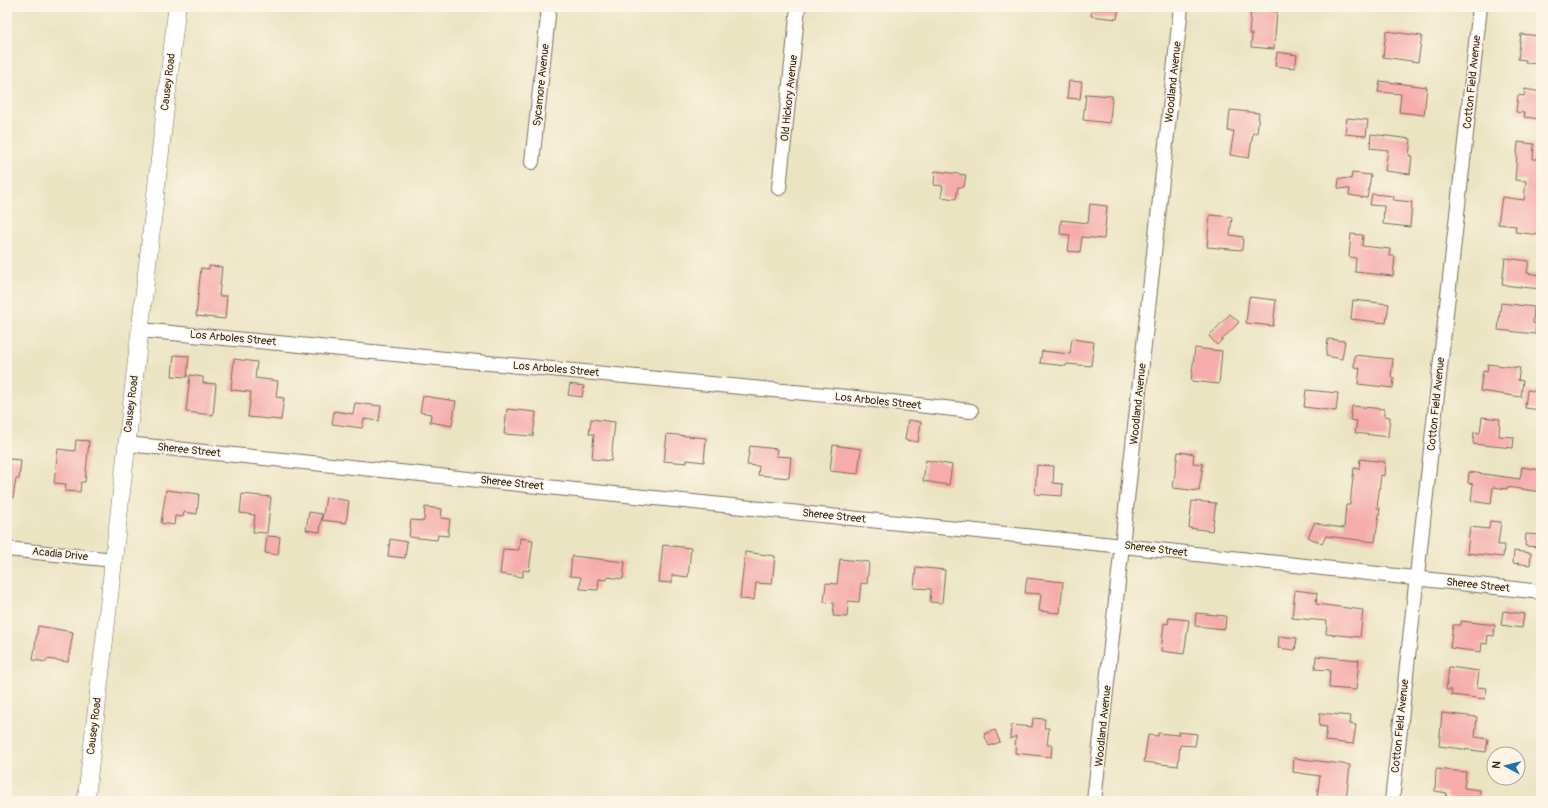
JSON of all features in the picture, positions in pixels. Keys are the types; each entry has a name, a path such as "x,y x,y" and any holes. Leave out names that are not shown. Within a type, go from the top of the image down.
{"street":[{"name":"Causey Road","path":"86,801 177,7"},
{"name":"Sycamore Avenue","path":"532,162 549,7"},
{"name":"Old Hickory Avenue","path":"779,188 798,7"},
{"name":"Woodland Avenue","path":"1094,801 1181,7"},
{"name":"Cotton Field Avenue","path":"1392,801 1480,7"},
{"name":"Los Arboles Street","path":"140,330 847,397 971,411"},
{"name":"Sheree Street","path":"127,444 1123,546 1541,592"},
{"name":"Acadia Drive","path":"7,549 114,560"}],"building":[{"path":"1092,7 1119,7 1117,19 1091,16"},
{"path":"1251,9 1277,11 1274,49 1251,47 1252,34 1249,34"},
{"path":"1386,31 1422,36 1418,62 1383,57"},
{"path":"1521,34 1541,36 1541,64 1525,63 1526,60 1518,59"},
{"path":"1277,52 1297,55 1295,68 1275,66"},
{"path":"1069,81 1082,82 1080,99 1067,98"},
{"path":"1380,81 1427,87 1424,115 1399,112 1401,94 1378,92"},
{"path":"1525,89 1541,92 1541,119 1524,117 1525,113 1516,112 1518,95 1524,96"},
{"path":"1086,94 1112,96 1110,123 1083,120"},
{"path":"1230,110 1259,113 1257,133 1253,133 1249,158 1230,155 1234,131 1228,131"},
{"path":"1347,118 1368,120 1366,136 1345,134"},
{"path":"1371,134 1411,139 1409,156 1412,156 1410,174 1385,171 1388,150 1370,148"},
{"path":"1518,142 1534,144 1533,159 1540,159 1539,168 1541,168 1541,192 1537,223 1541,224 1540,235 1515,232 1516,226 1498,224 1502,197 1524,200 1526,181 1515,180"},
{"path":"935,171 966,175 964,187 958,187 956,199 941,197 943,186 934,185"},
{"path":"1352,173 1371,175 1367,198 1349,195 1350,189 1338,188 1339,178 1351,179"},
{"path":"1372,194 1394,196 1393,200 1412,202 1410,227 1383,224 1384,206 1370,205"},
{"path":"1090,204 1107,206 1104,239 1082,237 1080,252 1068,251 1070,235 1060,234 1061,220 1088,223"},
{"path":"1210,215 1232,217 1230,235 1243,237 1242,250 1207,247"},
{"path":"1351,234 1363,235 1362,246 1390,249 1389,256 1395,256 1393,276 1355,272 1356,258 1349,257"},
{"path":"1505,258 1529,261 1527,273 1541,275 1541,289 1502,285"},
{"path":"209,266 222,267 219,296 227,296 225,319 196,316 201,268 209,269"},
{"path":"1249,297 1276,300 1273,326 1246,323"},
{"path":"1353,300 1389,304 1386,323 1351,319"},
{"path":"1501,303 1534,307 1533,323 1536,323 1535,334 1498,330"},
{"path":"1230,314 1239,322 1217,345 1209,336"},
{"path":"1072,339 1094,342 1091,366 1067,364 1066,366 1040,363 1042,351 1070,354"},
{"path":"1328,339 1345,341 1342,359 1326,356"},
{"path":"1195,348 1222,351 1219,384 1191,381"},
{"path":"174,355 189,356 187,377 172,376"},
{"path":"1355,355 1393,359 1391,377 1394,378 1393,388 1358,384 1360,368 1354,367"},
{"path":"234,359 257,362 255,378 278,381 276,397 284,398 281,420 248,417 251,392 231,390"},
{"path":"1488,364 1520,368 1518,380 1523,381 1521,397 1480,391 1483,371 1487,372"},
{"path":"190,375 203,377 203,383 216,384 213,415 186,412"},
{"path":"570,384 584,386 582,397 568,395"},
{"path":"1306,390 1338,393 1336,411 1304,407"},
{"path":"1527,390 1541,392 1541,410 1525,408"},
{"path":"423,396 456,401 452,426 430,422 431,414 420,412"},
{"path":"355,403 381,406 379,421 364,419 362,428 332,424 334,411 353,414"},
{"path":"1352,406 1384,409 1384,416 1390,417 1388,437 1355,433 1357,421 1350,420"},
{"path":"507,409 536,412 533,436 504,434"},
{"path":"1482,417 1500,419 1499,436 1514,437 1513,448 1473,444 1474,432 1480,433"},
{"path":"591,419 615,422 611,461 592,459 594,434 589,434"},
{"path":"908,420 921,422 918,442 905,440"},
{"path":"667,434 706,438 704,462 687,460 687,463 664,461"},
{"path":"76,440 89,441 85,482 81,482 80,492 65,491 66,484 54,483 58,449 75,451"},
{"path":"833,445 861,449 858,474 830,471"},
{"path":"750,446 777,449 776,456 791,457 789,478 758,475 759,466 747,465"},
{"path":"1178,452 1194,454 1193,463 1203,464 1199,491 1173,488"},
{"path":"9,459 21,460 19,479 16,479 13,498 7,498 7,474"},
{"path":"1360,459 1385,462 1384,476 1381,475 1377,508 1380,508 1375,542 1326,536 1322,544 1308,537 1315,522 1322,525 1344,528 1346,505 1350,505 1354,468 1359,469"},
{"path":"926,460 952,465 949,485 923,481"},
{"path":"1037,465 1054,466 1053,483 1063,484 1062,496 1035,494"},
{"path":"1522,467 1541,470 1541,492 1507,487 1507,489 1493,487 1491,504 1471,501 1473,484 1468,483 1469,472 1520,479"},
{"path":"166,490 199,494 197,514 184,512 183,517 175,516 174,525 161,523"},
{"path":"242,494 271,497 267,533 253,532 255,515 240,513"},
{"path":"326,497 349,501 346,523 322,520"},
{"path":"1192,501 1216,503 1212,531 1189,528"},
{"path":"425,507 442,509 441,518 450,519 448,536 438,535 437,540 409,537 411,520 424,521"},
{"path":"309,512 322,514 320,532 306,530"},
{"path":"1490,521 1501,522 1498,545 1504,545 1503,557 1467,553 1470,527 1489,529"},
{"path":"1526,534 1540,535 1539,547 1525,546"},
{"path":"267,536 280,537 278,555 265,553"},
{"path":"520,538 533,540 529,571 523,570 523,577 500,574 503,549 519,550"},
{"path":"390,539 407,542 405,558 388,556"},
{"path":"663,545 691,548 688,577 672,575 672,583 659,582"},
{"path":"1514,551 1531,553 1530,565 1513,563"},
{"path":"745,552 775,556 772,584 756,583 754,600 740,599"},
{"path":"572,556 625,562 623,579 607,577 607,580 599,579 598,590 580,589 581,577 570,576"},
{"path":"840,559 869,562 867,584 861,583 859,602 848,601 847,617 833,616 834,603 824,602 826,583 837,584"},
{"path":"916,567 945,570 942,603 930,602 931,589 914,588"},
{"path":"1027,578 1063,582 1060,613 1039,611 1041,594 1025,593"},
{"path":"1295,590 1317,593 1316,604 1363,610 1360,637 1326,634 1327,621 1292,618"},
{"path":"1503,611 1524,614 1522,628 1501,625"},
{"path":"1196,613 1226,616 1225,629 1195,626"},
{"path":"1169,618 1189,620 1184,654 1161,651 1164,623 1168,624"},
{"path":"1461,621 1495,625 1494,636 1488,635 1487,644 1482,643 1481,652 1450,648 1453,625 1461,625"},
{"path":"38,626 73,632 68,662 47,659 46,662 33,660"},
{"path":"1279,636 1297,638 1295,650 1278,648"},
{"path":"1316,656 1359,660 1356,690 1329,688 1330,670 1315,669"},
{"path":"1449,667 1479,671 1477,687 1487,688 1485,699 1451,695 1452,690 1446,690"},
{"path":"1320,713 1351,716 1350,724 1356,725 1353,744 1325,741 1327,727 1319,726"},
{"path":"1442,713 1477,717 1475,737 1488,739 1486,752 1439,746"},
{"path":"1033,718 1045,719 1044,728 1049,728 1047,745 1052,745 1051,757 1015,753 1016,736 1010,739 1011,725 1032,727"},
{"path":"995,730 1000,742 989,746 984,734"},
{"path":"1179,732 1197,734 1195,746 1180,745 1178,766 1144,762 1148,735 1158,736 1158,733 1178,735"},
{"path":"1294,758 1350,765 1346,800 1317,797 1320,776 1293,772"},
{"path":"1436,769 1466,772 1464,788 1480,790 1479,801 1446,798 1447,793 1435,791"}]}
